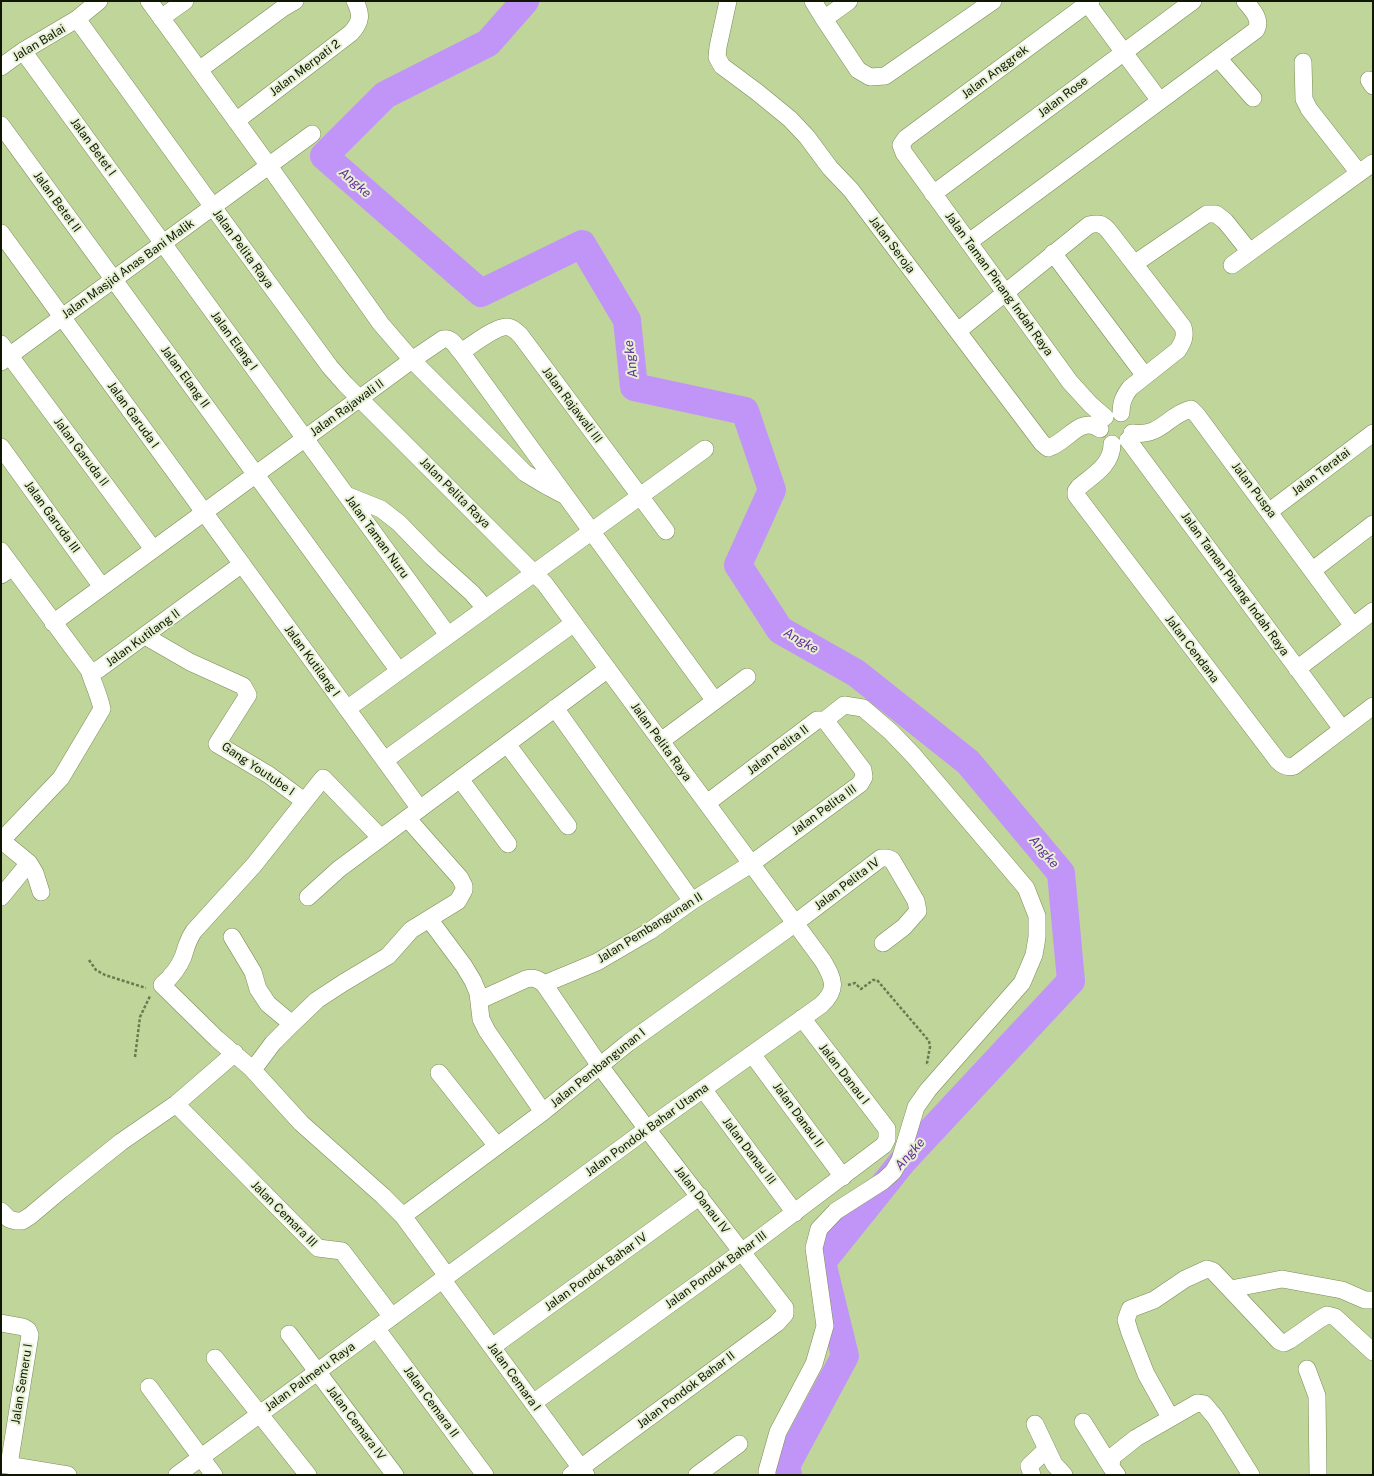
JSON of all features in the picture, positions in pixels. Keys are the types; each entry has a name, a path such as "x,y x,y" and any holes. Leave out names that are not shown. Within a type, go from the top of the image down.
{"street":[{"name":"Jalan Balai","path":"1,67 23,51 77,19 99,1"},
{"path":"149,1 269,166 381,324 412,360 525,473 545,486 566,495"},
{"path":"161,18 185,1"},
{"name":"Jalan Seroja","path":"728,1 717,57 722,66 790,119 803,133 830,168 851,190 1042,443 1048,448 1055,446 1080,427 1087,424 1094,425 1108,419"},
{"path":"813,1 858,70 870,77 885,76 993,1"},
{"path":"824,19 849,1"},
{"name":"Jalan Rose","path":"933,194 1193,1"},
{"path":"969,242 1256,30 1259,24 1258,20 1245,1"},
{"path":"1089,2 1160,101"},
{"name":"Jalan Anggrek","path":"901,145 906,138 1089,2"},
{"path":"199,70 285,3"},
{"name":"Jalan Merpati 2","path":"236,121 351,33 357,26 360,17 356,4"},
{"name":"Jalan Pelita Raya","path":"77,19 330,367 360,399 545,584 828,970 832,980 833,990 829,997"},
{"name":"Jalan Betet I","path":"23,51 163,244"},
{"path":"1218,58 1253,98"},
{"path":"1232,265 1368,171 1309,109 1304,99 1303,62"},
{"name":"Jalan Betet II","path":"1,125 114,280"},
{"name":"Jalan Masjid Anas Bani Malik","path":"4,354 62,317 114,280 312,134"},
{"name":"Jalan Taman Pinang Indah Raya","path":"901,145 904,153 933,194 1006,292 1070,382 1091,406 1108,419"},
{"path":"1134,264 1207,214 1216,214 1225,221 1250,252"},
{"path":"958,331 1088,225 1103,225 1183,327 1185,333 1184,341 1178,350 1130,388 1124,395 1121,403 1108,419 1102,435 1106,441 1124,439 1132,426 1130,420 1126,416 1108,419"},
{"name":"Jalan Garuda I","path":"1,233 204,512"},
{"name":"Jalan Elang I","path":"163,244 305,438"},
{"path":"1053,253 1145,376"},
{"name":"Jalan Elang II","path":"114,280 399,671"},
{"name":"Jalan Rajawali III","path":"460,352 497,329 506,327 513,329 521,336 666,531"},
{"name":"Jalan Rajawali II","path":"53,623 412,360 443,339 447,338 460,352 566,495 715,701"},
{"name":"Jalan Garuda II","path":"4,354 153,549"},
{"name":"Jalan Puspa","path":"1124,439 1152,432 1161,428 1183,411 1191,410 1197,415 1270,511 1354,626"},
{"name":"Jalan Teratai","path":"1270,511 1373,433"},
{"name":"Jalan Taman Nuru","path":"305,438 448,635"},
{"name":"Jalan Taman Pinang Indah Raya","path":"1124,439 1342,730"},
{"name":"Jalan Cendana","path":"1124,439 1112,452 1108,462 1078,487 1076,495 1278,761 1288,767 1294,766 1373,706"},
{"name":"Jalan Garuda III","path":"1,447 102,587"},
{"path":"347,709 705,449"},
{"path":"346,495 381,509 399,523 432,557 472,593 485,608"},
{"name":"Jalan Kutilang I","path":"204,512 385,760 414,814 460,878 464,886 464,890 458,901 429,919"},
{"path":"380,541 399,523"},
{"path":"1313,570 1373,524"},
{"path":"1,551 7,571 53,623 89,670 99,696 102,709 61,778 1,840 29,862 35,873 41,892"},
{"name":"Jalan Kutilang II","path":"89,670 99,670 242,564"},
{"path":"1297,669 1373,611"},
{"path":"385,760 574,623"},
{"name":"Gang Youtube I","path":"145,636 190,662 243,686 248,695 217,744 269,775 304,801"},
{"path":"308,897 339,869 608,669"},
{"path":"661,741 747,677"},
{"name":"Jalan Pelita II","path":"707,803 817,720 825,720 844,705 863,708 891,732 938,783 1026,888 1037,916 1037,937 1034,955 1022,983 928,1090 916,1107 900,1160 893,1172 883,1181 836,1211 819,1229 814,1248 825,1326 814,1364 778,1432 767,1475"},
{"path":"555,708 692,901"},
{"name":"Jalan Pelita III","path":"751,864 860,784 864,776 863,770 825,720"},
{"path":"507,744 568,826"},
{"path":"304,801 323,778 381,838"},
{"path":"460,779 508,844"},
{"name":"Jalan Cemara I","path":"304,801 254,865 194,931 188,940 183,957 162,985 217,1039 251,1068 301,1123 378,1191 403,1216 444,1278 533,1403 579,1473"},
{"name":"Jalan Pelita IV","path":"795,923 881,858 887,858 892,860 916,901 918,911 904,927 883,943"},
{"path":"1,897 29,862"},
{"name":"Jalan Pembangunan II","path":"544,984 597,962 650,931 692,901 751,864"},
{"path":"251,1068 258,1063 273,1043 317,1000 388,956 411,930 429,919 464,966 473,981 480,1000 481,1019 486,1031 543,1112"},
{"name":"Jalan Pembangunan I","path":"403,1216 543,1112 628,1043 795,923"},
{"path":"232,937 253,972 258,989 268,1004 292,1024"},
{"path":"480,1000 526,978 539,980 544,984"},
{"name":"Jalan Danau IV","path":"544,984 600,1066 785,1308"},
{"name":"Jalan Pondok Bahar Utama","path":"444,1278 829,997"},
{"name":"Jalan Danau I","path":"802,1018 887,1129"},
{"path":"1,1211 8,1219 16,1221 22,1221 30,1216 121,1142 176,1104 235,1053"},
{"name":"Jalan Danau II","path":"752,1054 843,1177"},
{"path":"439,1073 497,1146"},
{"name":"Jalan Danau III","path":"702,1090 795,1213"},
{"name":"Jalan Cemara III","path":"176,1104 318,1248 342,1251 392,1317"},
{"name":"Jalan Pondok Bahar III","path":"533,1403 795,1213 884,1146 887,1139 887,1129"},
{"name":"Jalan Pondok Bahar IV","path":"492,1347 700,1196"},
{"path":"1170,1417 1146,1374 1126,1320 1130,1309 1154,1300 1185,1279 1207,1269 1213,1271 1280,1341 1284,1343 1327,1315 1335,1317 1373,1352"},
{"name":"Jalan Palmeru Raya","path":"178,1475 444,1278"},
{"path":"1232,1291 1282,1279 1342,1290 1365,1300 1373,1300"},
{"name":"Jalan Pondok Bahar II","path":"579,1473 777,1323 785,1314 785,1308"},
{"name":"Jalan Semeru I","path":"1,1323 23,1327 28,1330 30,1335 5,1465"},
{"name":"Jalan Cemara II","path":"376,1328 485,1475"},
{"name":"Jalan Cemara IV","path":"289,1334 395,1475"},
{"path":"215,1358 308,1475"},
{"path":"1307,1369 1317,1396 1318,1475"},
{"path":"149,1387 214,1475"},
{"path":"1114,1471 1112,1457 1136,1438 1170,1417 1198,1403 1204,1404 1215,1417 1250,1475"},
{"path":"1083,1422 1114,1471"},
{"path":"1035,1424 1054,1464 1064,1475"},
{"path":"697,1475 739,1444"},
{"path":"1032,1475 1029,1466 1047,1449"},
{"path":"5,1465 68,1475"}],"path":[{"path":"89,960 96,970 105,975 149,988"},
{"path":"829,997 853,982 861,989 873,980 877,980 929,1041 930,1048 927,1063 940,1076"},
{"path":"135,1057 140,1017 151,996"}],"waterway":[{"name":"Angke","path":"525,1 488,43 385,95 324,156 481,293 582,244 627,320 634,387 745,411 772,490 738,565 780,630 856,673 968,762 1061,873 1071,981 903,1161 822,1262 845,1356 786,1466 788,1475"}]}
